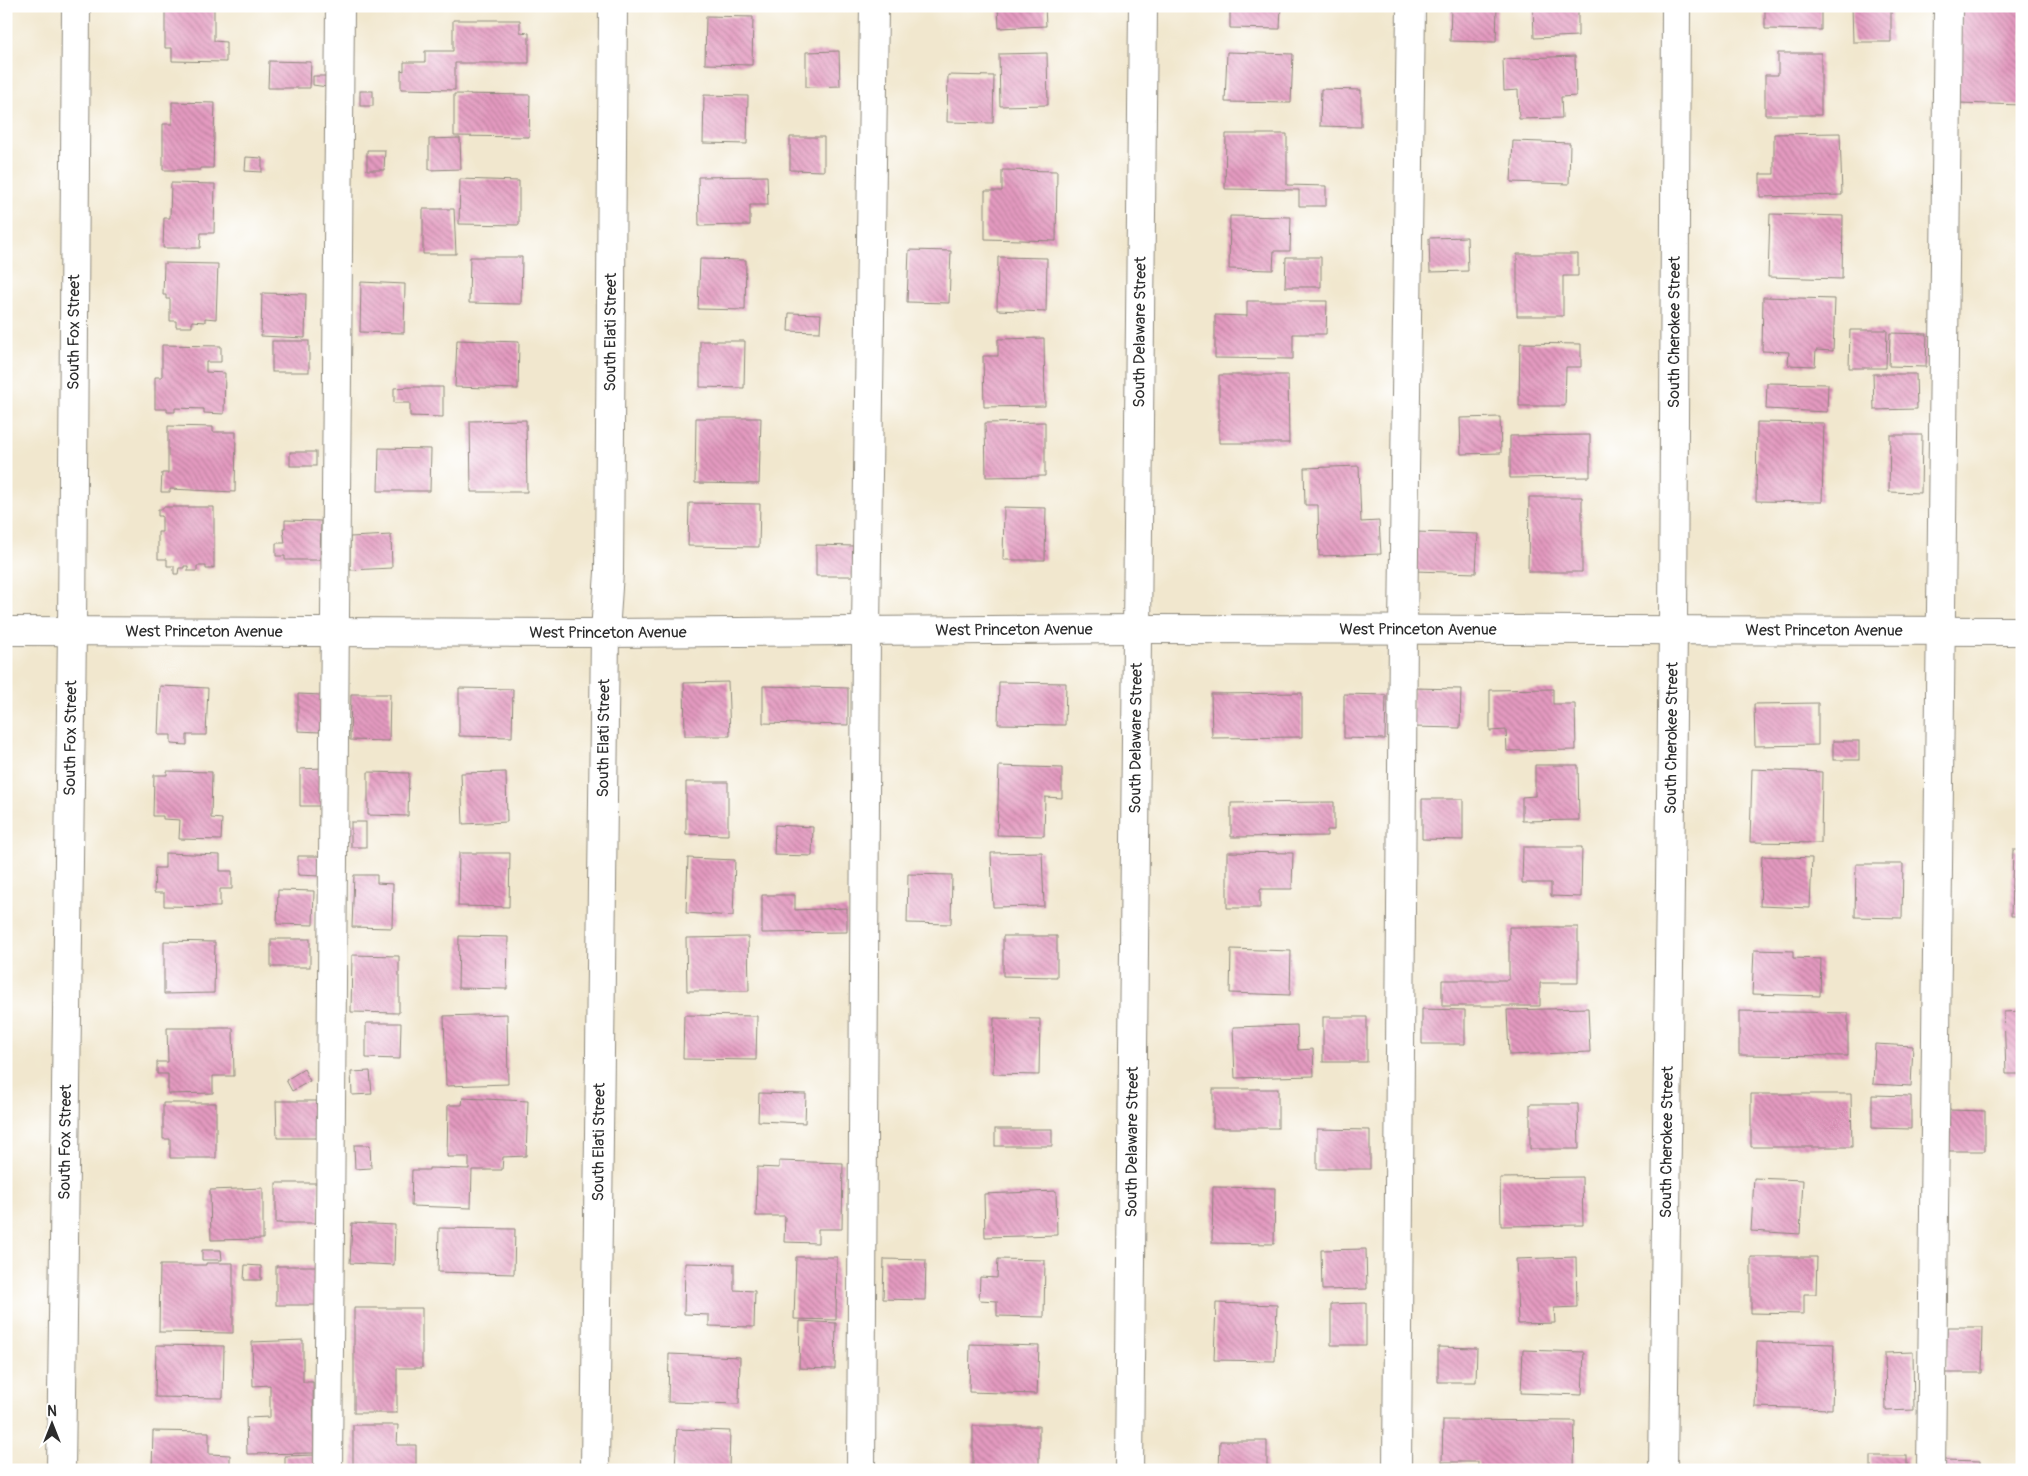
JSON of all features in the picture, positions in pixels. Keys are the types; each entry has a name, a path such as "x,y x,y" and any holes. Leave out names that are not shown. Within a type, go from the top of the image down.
{"street":[{"name":"South Fox Street","path":"61,1470 72,631 76,6"},
{"path":"328,1470 340,6"},
{"name":"South Elati Street","path":"595,1470 605,633 609,572 613,6"},
{"path":"861,1470 866,631 874,6"},
{"name":"South Delaware Street","path":"1129,1470 1143,6"},
{"path":"1397,1470 1411,6"},
{"name":"South Cherokee Street","path":"1663,1470 1673,629 1676,6"},
{"path":"1931,1470 1948,6"},
{"name":"West Princeton Avenue","path":"6,631 605,633 1137,629 2022,631"}],"building":[{"path":"165,6 214,6 214,41 226,42 226,62 172,61 172,48 165,48"},
{"path":"998,6 1045,6 1046,26 999,28"},
{"path":"1230,6 1281,6 1280,29 1230,28"},
{"path":"1451,6 1497,6 1496,42 1450,41"},
{"path":"1533,6 1578,6 1578,36 1534,38"},
{"path":"1765,6 1821,6 1821,30 1765,29"},
{"path":"1852,6 1891,6 1891,42 1853,42"},
{"path":"1961,6 2022,6 2022,105 1959,103"},
{"path":"706,16 753,17 752,65 705,64"},
{"path":"453,20 520,20 520,32 529,33 529,63 455,63 455,90 401,89 401,70 404,71 404,62 425,62 425,51 453,51"},
{"path":"839,51 840,86 806,87 806,52"},
{"path":"1227,52 1293,54 1291,103 1225,102"},
{"path":"1047,53 1048,105 1000,106 999,54"},
{"path":"1778,53 1821,53 1821,115 1765,115 1765,75 1778,75"},
{"path":"1575,56 1576,96 1561,97 1562,118 1519,119 1518,90 1504,91 1503,59"},
{"path":"269,61 311,62 310,88 268,88"},
{"path":"948,75 994,76 993,123 947,122"},
{"path":"313,76 327,76 327,87 313,85"},
{"path":"1321,89 1361,90 1361,127 1320,126"},
{"path":"360,91 373,91 373,106 360,106"},
{"path":"454,94 530,95 529,137 454,136"},
{"path":"704,95 748,96 747,144 703,143"},
{"path":"172,102 215,103 213,168 163,170 163,124 172,124"},
{"path":"1840,133 1842,195 1760,197 1760,174 1774,174 1774,134"},
{"path":"1226,134 1287,134 1287,185 1326,186 1326,206 1299,206 1299,190 1225,189"},
{"path":"790,137 824,137 824,171 790,170"},
{"path":"460,138 461,169 429,170 429,139"},
{"path":"1513,141 1570,143 1569,184 1511,182"},
{"path":"367,150 385,150 384,170 367,170"},
{"path":"246,157 262,158 262,172 245,171"},
{"path":"1002,170 1057,171 1056,241 985,239 985,191 1002,191"},
{"path":"767,176 768,205 750,205 750,225 699,226 698,177"},
{"path":"460,179 519,181 519,225 459,224"},
{"path":"171,183 215,184 214,233 201,233 200,248 163,248 164,218 170,218"},
{"path":"423,209 454,209 456,254 423,254"},
{"path":"1770,214 1843,216 1842,279 1768,277"},
{"path":"1230,216 1291,217 1290,251 1274,251 1273,270 1229,269"},
{"path":"1467,237 1468,271 1430,272 1429,238"},
{"path":"909,250 951,251 949,303 907,302"},
{"path":"1517,254 1578,254 1578,276 1563,276 1563,316 1517,316"},
{"path":"470,257 522,257 521,304 469,303"},
{"path":"998,257 1047,258 1046,312 997,310"},
{"path":"1286,257 1321,257 1321,287 1285,287"},
{"path":"700,259 746,260 745,310 698,309"},
{"path":"164,263 218,264 216,319 205,318 205,322 192,321 192,327 176,327 176,321 170,321 170,299 166,299 166,295 163,295"},
{"path":"361,282 405,284 404,333 360,332"},
{"path":"262,293 306,294 305,338 261,336"},
{"path":"1763,297 1835,299 1833,351 1816,350 1815,366 1788,365 1789,352 1762,351"},
{"path":"1247,301 1327,301 1326,334 1293,334 1293,359 1215,358 1215,315 1247,316"},
{"path":"789,313 821,314 820,332 788,331"},
{"path":"1850,330 1887,330 1886,368 1849,368"},
{"path":"1890,333 1927,334 1926,367 1889,366"},
{"path":"1044,338 1045,406 984,407 983,356 998,356 998,339"},
{"path":"457,340 519,342 518,389 455,387"},
{"path":"272,341 309,341 309,372 272,372"},
{"path":"700,341 745,341 744,388 700,387"},
{"path":"1520,343 1581,344 1581,367 1566,367 1565,406 1519,406"},
{"path":"162,345 221,346 221,362 206,362 206,372 225,373 224,414 204,413 204,409 175,408 175,412 167,412 167,409 155,409 155,377 162,377"},
{"path":"1873,374 1916,374 1917,409 1874,410"},
{"path":"1219,375 1288,375 1289,443 1219,443"},
{"path":"1767,383 1828,384 1827,412 1766,409"},
{"path":"443,387 443,417 410,416 410,403 394,403 394,388"},
{"path":"1500,417 1501,453 1461,454 1460,418"},
{"path":"696,418 761,418 759,484 695,483"},
{"path":"526,420 527,492 471,492 470,421"},
{"path":"1045,422 1045,476 986,477 985,423"},
{"path":"1757,422 1824,423 1822,502 1756,501"},
{"path":"168,426 213,427 213,432 236,432 235,492 170,489 170,492 161,492 162,473 168,473"},
{"path":"1590,435 1590,477 1510,478 1510,436"},
{"path":"1890,435 1922,435 1921,493 1889,492"},
{"path":"379,448 431,449 430,491 378,491"},
{"path":"290,452 316,452 316,466 290,466"},
{"path":"1359,466 1361,522 1379,521 1381,554 1319,556 1318,505 1305,505 1304,468"},
{"path":"1529,497 1582,497 1582,572 1528,572"},
{"path":"689,503 760,504 759,547 688,546"},
{"path":"163,507 214,507 214,568 206,569 206,566 197,566 197,571 188,571 188,566 184,566 184,568 179,568 178,574 174,574 174,566 167,566 167,559 158,559 158,532 162,532 162,516 158,516 158,509 163,509"},
{"path":"1004,507 1046,508 1045,560 1003,560"},
{"path":"285,520 321,521 320,560 285,560 285,556 276,556 276,543 285,543 283,528 285,528"},
{"path":"1416,532 1478,534 1476,573 1415,571"},
{"path":"391,535 392,568 350,570 350,537"},
{"path":"816,545 854,546 854,576 816,576"},
{"path":"728,682 730,736 685,736 684,683"},
{"path":"999,682 1066,683 1065,725 998,724"},
{"path":"160,686 208,688 206,735 187,735 187,745 171,744 171,735 158,735"},
{"path":"763,686 848,688 848,725 763,723"},
{"path":"459,688 513,689 512,737 459,736"},
{"path":"1413,688 1461,689 1460,728 1412,727"},
{"path":"1553,689 1553,704 1575,704 1576,750 1507,751 1506,730 1490,731 1490,690"},
{"path":"1302,693 1302,737 1212,738 1211,694"},
{"path":"298,694 321,695 320,732 298,731"},
{"path":"351,694 390,694 389,741 350,740"},
{"path":"1344,694 1386,695 1385,739 1344,738"},
{"path":"1818,703 1818,745 1755,746 1754,704"},
{"path":"1833,741 1859,741 1859,760 1833,760"},
{"path":"1535,765 1578,765 1579,820 1522,821 1522,797 1535,796"},
{"path":"999,766 1062,768 1062,798 1045,797 1044,836 997,835"},
{"path":"323,768 323,806 300,806 300,769"},
{"path":"1752,769 1822,772 1821,843 1750,842"},
{"path":"167,771 212,772 211,818 222,819 221,840 179,839 180,820 163,819 163,816 153,816 154,775 167,775"},
{"path":"368,772 409,773 408,816 368,815"},
{"path":"506,772 507,822 463,824 461,773"},
{"path":"686,782 728,782 728,835 686,834"},
{"path":"1422,799 1463,799 1463,840 1422,839"},
{"path":"1334,802 1334,830 1327,830 1327,836 1231,837 1231,803"},
{"path":"351,822 366,822 366,847 351,847"},
{"path":"775,825 813,827 812,856 774,855"},
{"path":"1523,847 1582,847 1581,897 1551,896 1551,883 1522,883"},
{"path":"2013,850 2022,850 2022,916 2011,916"},
{"path":"1042,852 1044,906 993,907 991,853"},
{"path":"1227,852 1293,853 1292,889 1260,889 1260,908 1227,908"},
{"path":"165,853 220,855 220,871 232,871 232,889 220,889 220,907 164,906 164,893 154,893 155,868 165,868"},
{"path":"459,853 510,853 509,907 458,906"},
{"path":"298,856 320,856 320,876 298,875"},
{"path":"1762,856 1812,858 1810,908 1760,906"},
{"path":"688,858 735,860 733,916 686,913"},
{"path":"1856,864 1903,864 1902,918 1855,917"},
{"path":"908,874 952,875 951,924 907,923"},
{"path":"354,875 377,875 377,883 393,884 392,928 352,927"},
{"path":"278,890 314,891 313,925 277,924"},
{"path":"762,895 795,895 795,910 847,908 847,932 762,933"},
{"path":"1509,927 1578,927 1578,983 1540,983 1540,1006 1442,1006 1442,980 1509,980"},
{"path":"459,936 508,937 507,989 458,988"},
{"path":"1003,936 1057,936 1057,977 1003,976"},
{"path":"748,937 749,991 687,991 686,938"},
{"path":"271,939 310,939 310,967 271,967"},
{"path":"164,941 215,942 214,993 164,994"},
{"path":"1231,949 1291,951 1290,995 1230,993"},
{"path":"1754,950 1793,951 1793,958 1821,959 1820,996 1752,994"},
{"path":"352,955 399,956 399,1013 351,1012"},
{"path":"1588,1008 1590,1052 1509,1055 1507,1010"},
{"path":"1422,1009 1465,1010 1465,1044 1422,1044"},
{"path":"1739,1011 1848,1013 1848,1056 1739,1055"},
{"path":"2022,1011 2022,1074 2006,1074 2004,1012"},
{"path":"507,1014 508,1084 446,1086 444,1016"},
{"path":"684,1015 757,1016 756,1060 683,1059"},
{"path":"1323,1017 1367,1017 1367,1062 1323,1062"},
{"path":"994,1018 1040,1019 1039,1075 993,1074"},
{"path":"366,1023 401,1023 400,1059 366,1058"},
{"path":"1297,1025 1298,1050 1313,1049 1314,1076 1235,1078 1233,1027"},
{"path":"167,1028 233,1028 234,1076 213,1076 213,1093 168,1094 168,1074 157,1074 157,1062 168,1062"},
{"path":"1875,1044 1913,1046 1911,1086 1873,1084"},
{"path":"304,1069 310,1081 292,1091 286,1080"},
{"path":"370,1071 372,1094 352,1095 351,1072"},
{"path":"1213,1089 1278,1089 1278,1128 1213,1128"},
{"path":"759,1093 806,1094 805,1123 758,1121"},
{"path":"1751,1094 1851,1094 1852,1147 1751,1147"},
{"path":"1872,1095 1911,1096 1911,1129 1872,1128"},
{"path":"463,1098 528,1101 526,1156 503,1157 502,1170 472,1170 471,1208 411,1206 412,1170 429,1170 429,1168 469,1169 469,1157 447,1157 448,1105 462,1105"},
{"path":"276,1101 319,1101 320,1138 277,1138"},
{"path":"163,1103 216,1103 216,1158 170,1158 170,1139 163,1139"},
{"path":"1530,1104 1578,1104 1579,1149 1530,1149"},
{"path":"1949,1110 1985,1111 1985,1151 1948,1151"},
{"path":"995,1129 1052,1129 1052,1146 995,1146"},
{"path":"1317,1129 1370,1130 1370,1169 1317,1169"},
{"path":"354,1145 370,1145 371,1168 355,1169"},
{"path":"779,1161 843,1163 842,1229 818,1229 818,1243 784,1242 785,1216 756,1216 757,1167 779,1168"},
{"path":"1582,1177 1583,1225 1501,1226 1500,1178"},
{"path":"1754,1178 1803,1180 1800,1234 1751,1231"},
{"path":"276,1183 319,1183 319,1223 276,1223"},
{"path":"1213,1187 1275,1188 1274,1244 1212,1243"},
{"path":"263,1188 263,1239 211,1240 210,1190"},
{"path":"1056,1191 1057,1235 985,1237 984,1194"},
{"path":"352,1223 395,1225 394,1265 350,1263"},
{"path":"439,1228 515,1229 514,1274 438,1272"},
{"path":"1366,1249 1367,1289 1322,1290 1321,1250"},
{"path":"202,1250 221,1250 222,1260 202,1260"},
{"path":"796,1257 837,1257 836,1320 794,1319"},
{"path":"1576,1257 1577,1307 1554,1308 1555,1323 1518,1324 1516,1259"},
{"path":"1751,1257 1817,1257 1816,1294 1804,1294 1804,1314 1751,1313"},
{"path":"884,1259 926,1260 925,1300 883,1299"},
{"path":"998,1259 1045,1260 1044,1317 997,1316 997,1301 979,1300 980,1277 997,1278"},
{"path":"206,1263 233,1263 233,1333 159,1332 160,1265 206,1265"},
{"path":"685,1263 734,1264 734,1290 755,1291 754,1327 709,1326 709,1315 684,1314"},
{"path":"245,1265 261,1266 261,1280 244,1280"},
{"path":"276,1266 318,1266 318,1305 276,1305"},
{"path":"1216,1303 1277,1305 1275,1361 1214,1360"},
{"path":"1366,1303 1366,1345 1331,1345 1331,1304"},
{"path":"354,1308 422,1308 422,1368 397,1368 397,1413 354,1413"},
{"path":"800,1321 836,1323 835,1369 799,1368"},
{"path":"1947,1327 1983,1327 1982,1373 1946,1373"},
{"path":"303,1340 303,1382 313,1382 314,1453 247,1454 246,1418 270,1417 270,1385 253,1386 252,1342"},
{"path":"1757,1342 1834,1344 1832,1409 1755,1407"},
{"path":"970,1344 1039,1346 1037,1394 969,1392"},
{"path":"156,1345 224,1346 223,1398 155,1397"},
{"path":"1438,1347 1477,1348 1476,1382 1438,1382"},
{"path":"1523,1350 1584,1352 1582,1395 1521,1393"},
{"path":"1913,1352 1914,1410 1886,1411 1885,1353"},
{"path":"669,1354 740,1357 739,1404 668,1402"},
{"path":"1443,1420 1575,1421 1574,1470 1478,1470 1478,1462 1442,1462"},
{"path":"353,1425 398,1425 397,1445 416,1445 416,1470 353,1470"},
{"path":"973,1426 1039,1426 1039,1470 973,1470"},
{"path":"677,1429 730,1431 729,1470 675,1470"},
{"path":"153,1431 209,1432 209,1454 230,1455 230,1470 152,1470"},
{"path":"1220,1441 1267,1441 1267,1470 1219,1470"},
{"path":"314,1455 315,1470 285,1470 285,1456"},
{"path":"1871,1456 1907,1456 1907,1470 1871,1470"},
{"path":"1945,1460 1980,1461 1980,1470 1945,1470"}]}
